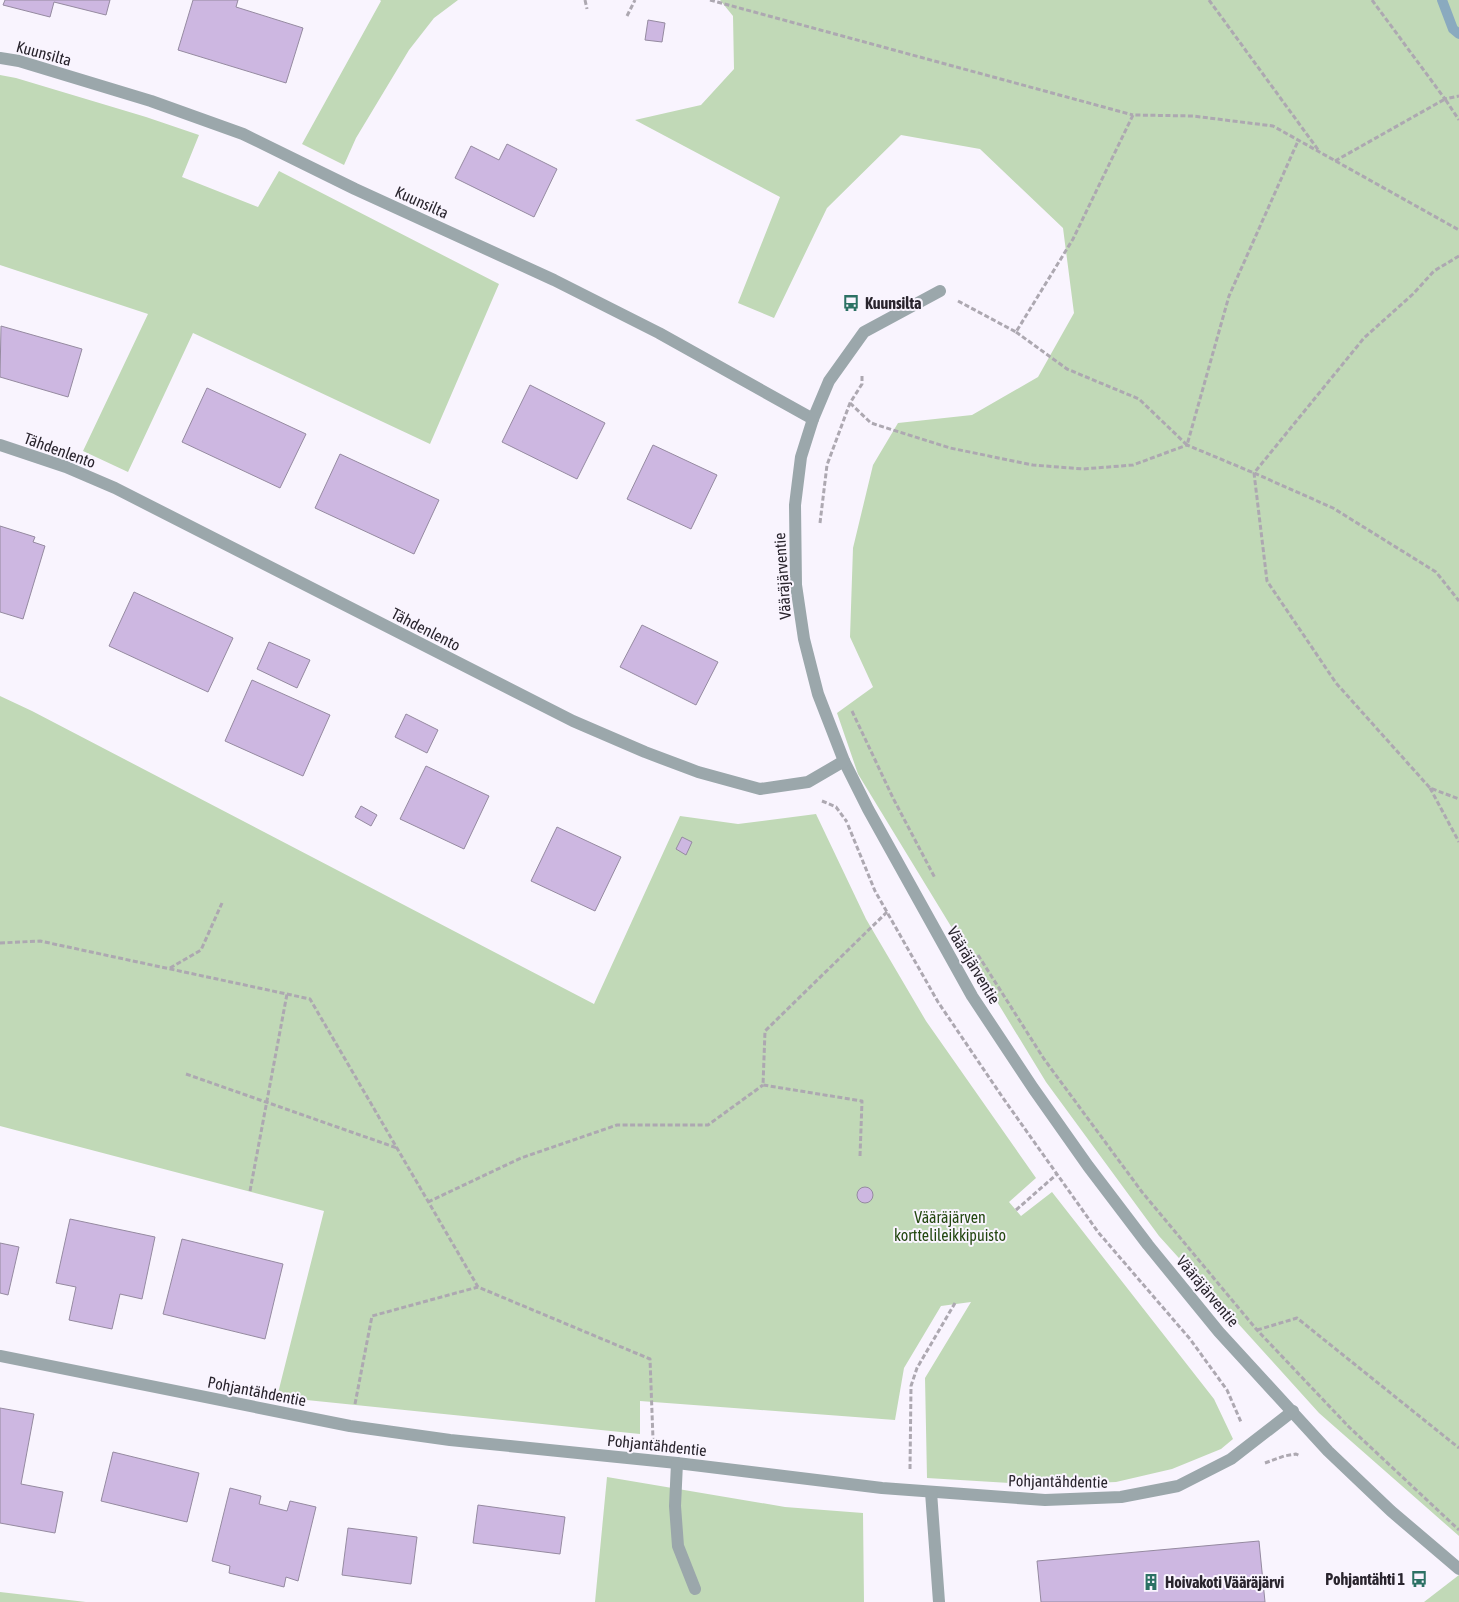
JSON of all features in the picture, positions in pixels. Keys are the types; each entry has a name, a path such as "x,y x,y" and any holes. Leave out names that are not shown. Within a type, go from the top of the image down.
{"street":[{"name":"Kuunsilta","path":"0,58 19,61 151,101 243,134 355,189 554,280 659,333 813,419"},
{"name":"Vääräjärventie","path":"940,291 864,332 829,381 813,419 801,457 795,505 796,586 804,639 818,694 844,760 877,825 972,996 1088,1166 1148,1245 1220,1332 1328,1451 1391,1511 1459,1569"},
{"name":"Tähdenlento","path":"0,445 66,467 115,488 573,721 689,769 760,789 808,782 844,760"},
{"name":"Pohjantähdentie","path":"0,1356 350,1426 450,1440 654,1460 882,1488 1045,1500 1120,1497 1178,1486 1231,1459 1293,1411"},
{"path":"677,1463 675,1506 678,1546 695,1589"},
{"path":"931,1492 939,1602"}],"path":[{"path":"585,0 587,9"},
{"path":"627,16 635,0"},
{"path":"710,0 1133,115 1193,116 1273,126 1459,230"},
{"path":"1209,0 1320,153"},
{"path":"1372,0 1459,120"},
{"path":"1335,161 1445,99 1459,96"},
{"path":"1016,332 1073,239 1133,115"},
{"path":"1186,446 1229,296 1298,141"},
{"path":"1459,256 1434,271 1413,294 1364,338 1254,473 1267,581 1336,683 1430,788 1459,842"},
{"path":"940,291 1016,332 1067,369 1139,399 1186,446 1254,473 1333,508 1436,572 1459,601"},
{"path":"819,531 827,465 850,403 862,384 864,332"},
{"path":"850,403 870,423 950,448 1033,465 1083,469 1133,465 1186,446"},
{"path":"851,710 893,798 938,884"},
{"path":"1430,788 1459,799"},
{"path":"169,968 201,950 222,903"},
{"path":"763,1086 765,1031 887,912"},
{"path":"0,944 40,941 310,999 478,1287 650,1359 654,1460"},
{"path":"976,952 1044,1059 1131,1176 1257,1330 1349,1427 1459,1530"},
{"path":"250,1191 288,994"},
{"path":"186,1074 397,1148"},
{"path":"428,1202 521,1158 617,1125 708,1125 763,1086 862,1101 860,1156"},
{"path":"1016,1210 1057,1174"},
{"path":"350,1426 372,1316 478,1287"},
{"path":"909,1490 911,1386 917,1368 955,1304"},
{"path":"1257,1330 1297,1318 1459,1448"}],"green space":[{"path":"380,0 458,0 434,18 409,50 356,138 344,165 302,144"},
{"path":"720,0 1459,0 1459,1536 1319,1413 1159,1236 1046,1082 858,774 837,713 873,687 850,637 853,548 873,465 898,423 972,415 1038,377 1074,313 1063,228 980,149 901,135 827,208 774,318 738,303 780,197 635,120 701,105 734,69 733,16"},
{"path":"0,75 16,78 146,117 199,135 182,177 258,207 279,171 499,284 430,444 193,333 128,472 83,451 148,314 0,265"},
{"name":"Vääräjärven korttelileikkipuisto","path":"0,696 594,1004 680,816 738,824 816,814 866,919 926,1021 1036,1178 1009,1202 1021,1216 1052,1192 1214,1399 1233,1439 1221,1449 1172,1469 1116,1482 1042,1485 927,1478 925,1378 971,1302 941,1306 904,1368 895,1420 640,1401 640,1434 277,1397 324,1211 0,1126"},
{"path":"607,1477 785,1507 863,1513 864,1602 595,1602"},
{"path":"1459,1575 1459,1602 1424,1602"},
{"path":"0,1592 86,1602 0,1602"}],"building":[{"path":"5,0 110,0 106,15 54,2 50,17 3,5"},
{"path":"193,0 238,0 236,7 303,28 286,83 178,50"},
{"path":"648,20 665,23 662,42 645,40"},
{"path":"507,144 557,169 534,217 455,178 471,146 499,160"},
{"path":"1,326 82,349 68,397 0,377"},
{"path":"530,385 605,423 577,479 502,442"},
{"path":"207,388 306,434 280,488 182,442"},
{"path":"653,445 717,475 691,529 627,499"},
{"path":"340,454 439,500 414,554 315,508"},
{"path":"0,526 35,537 33,542 45,546 23,619 0,612"},
{"path":"134,592 233,638 208,692 109,646"},
{"path":"642,625 718,662 696,705 620,667"},
{"path":"269,642 310,660 297,688 257,669"},
{"path":"252,680 330,715 303,776 225,741"},
{"path":"406,714 438,730 427,753 395,737"},
{"path":"426,766 489,796 464,849 400,819"},
{"path":"361,806 377,815 371,826 355,817"},
{"path":"557,827 621,857 595,911 531,881"},
{"path":"682,837 692,842 686,855 676,849"},
{"path":"862,1187 868,1187 873,1192 871,1201 862,1203 857,1198 857,1192"},
{"path":"70,1219 155,1237 142,1299 120,1294 112,1329 69,1320 76,1287 56,1283"},
{"path":"182,1239 283,1264 265,1339 163,1314"},
{"path":"0,1243 19,1247 8,1295 0,1293"},
{"path":"0,1408 34,1414 21,1484 63,1492 55,1533 0,1523"},
{"path":"113,1452 199,1473 187,1522 101,1501"},
{"path":"230,1488 261,1496 259,1504 287,1511 290,1501 316,1507 298,1581 286,1577 284,1587 229,1573 230,1566 212,1561"},
{"path":"478,1505 565,1517 560,1554 473,1543"},
{"path":"348,1528 417,1537 411,1584 342,1575"},
{"name":"Hoivakoti Vääräjärvi","path":"1259,1541 1265,1602 1041,1602 1037,1561"}],"waterway":[{"path":"1442,0 1453,29 1459,34"}],"place":[{"name":"Kuunsilta","path":"851,303"},
{"name":"Pohjantähti 1","path":"1419,1579"},
{"name":"Hoivakoti Vääräjärvi","path":"1151,1582"}]}
